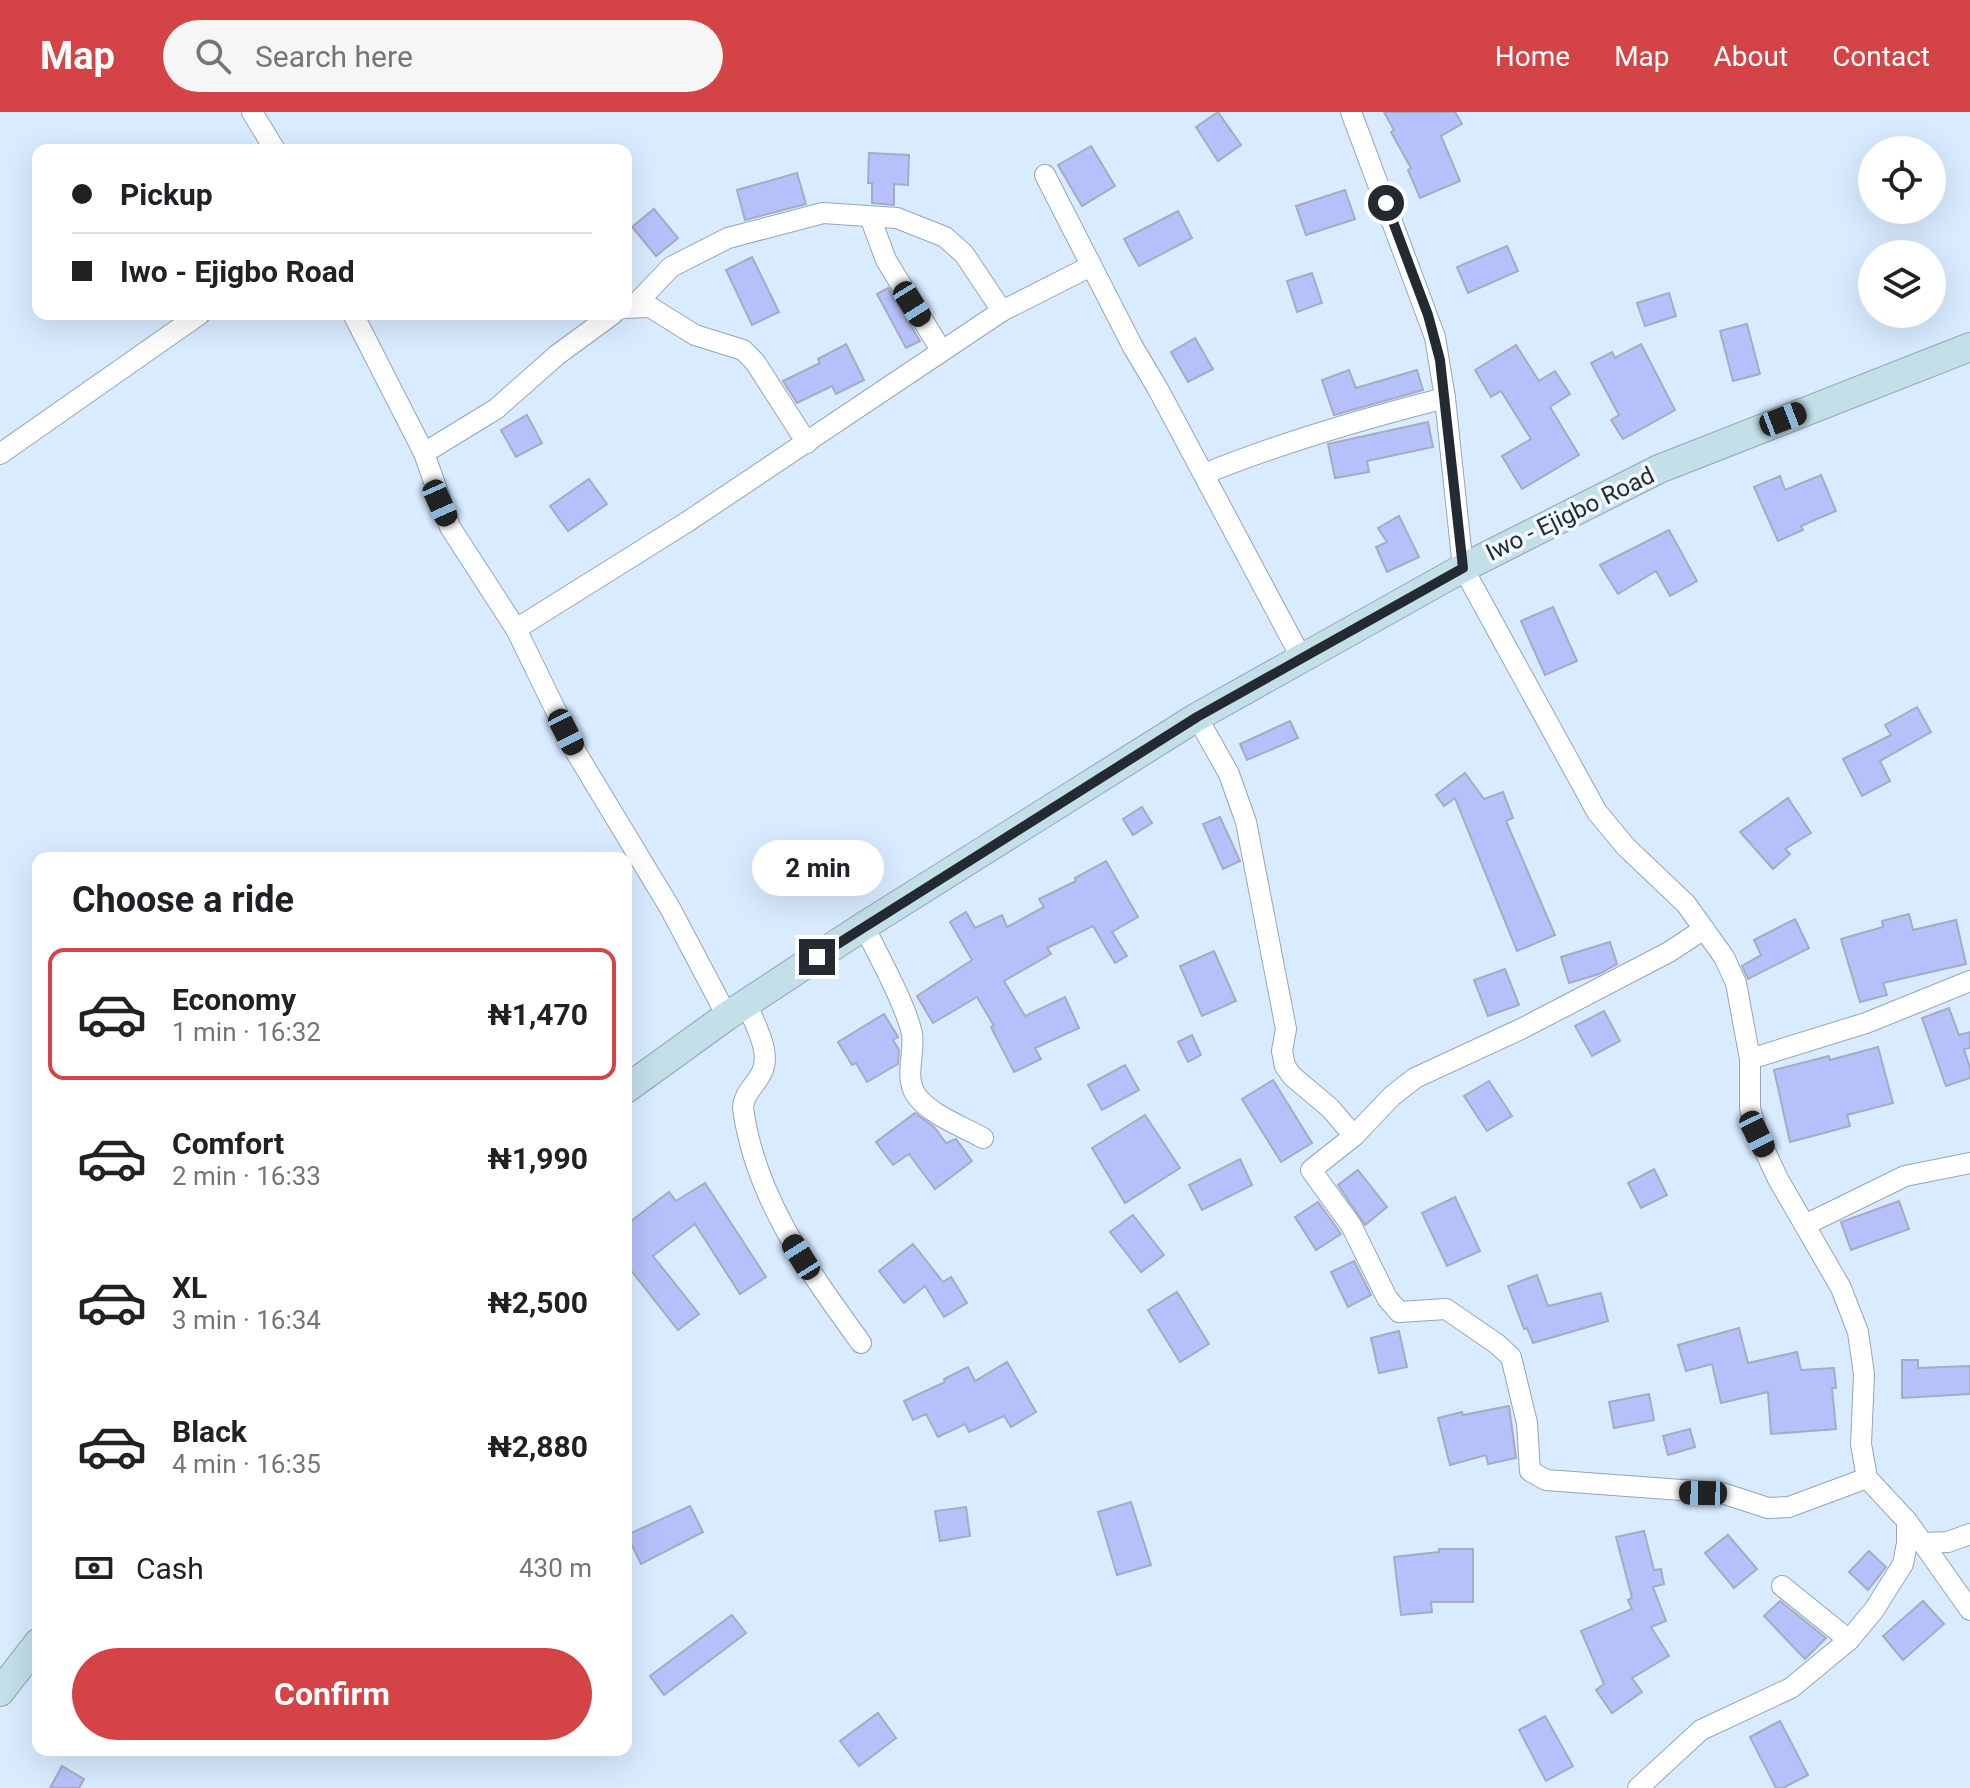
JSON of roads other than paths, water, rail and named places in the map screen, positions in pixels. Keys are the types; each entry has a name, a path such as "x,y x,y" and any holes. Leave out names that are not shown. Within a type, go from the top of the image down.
{"main road":[{"name":"Iwo - Ejigbo Road","path":"632,1085 864,926 1197,717 1301,657 1463,568 1659,469 1959,350"},
{"path":"0,1692 32,1651"}],"street":[{"path":"252,112 271,144"},
{"path":"1351,112 1428,315 1440,360 1463,568 1597,812 1626,847 1686,904 1724,957 1736,983 1750,1059 1750,1108 1757,1134 1841,1288 1858,1332 1864,1374 1861,1444 1867,1478 1907,1521 1970,1610"},
{"path":"1045,175 1301,657"},
{"path":"632,305 671,267 728,238 823,213 897,218 945,237 964,254 1002,311"},
{"path":"870,217 886,260 941,350"},
{"path":"516,629 807,443 1002,311 1091,266"},
{"path":"632,306 650,307 695,335 743,350 755,362 807,443"},
{"path":"0,454 191,320"},
{"path":"356,320 424,453 450,527 516,629 577,754 670,908 765,1051 763,1072 743,1098 765,1190 784,1230 817,1283 861,1343"},
{"path":"424,453 496,409 557,355 605,320"},
{"path":"1204,474 1308,434 1445,398"},
{"path":"1197,717 1229,774 1246,822 1286,1029 1282,1051 1285,1066 1292,1076 1330,1108 1354,1136"},
{"path":"864,926 912,1034 911,1086 926,1106 983,1138"},
{"path":"1704,929 1669,952 1523,1028 1415,1078 1392,1096 1354,1136 1311,1170 1351,1225 1387,1298 1399,1312 1446,1309 1511,1357 1527,1423 1530,1471 1537,1477 1616,1487 1722,1493 1768,1508 1789,1507 1867,1478"},
{"path":"1750,1059 1866,1023 1970,981"},
{"path":"1805,1225 1905,1176 1970,1163"},
{"path":"1638,1788 1701,1730 1791,1688 1849,1640 1874,1610 1903,1564 1907,1521"},
{"path":"1924,1543 1948,1542 1970,1534"},
{"path":"1782,1586 1849,1640"}]}
